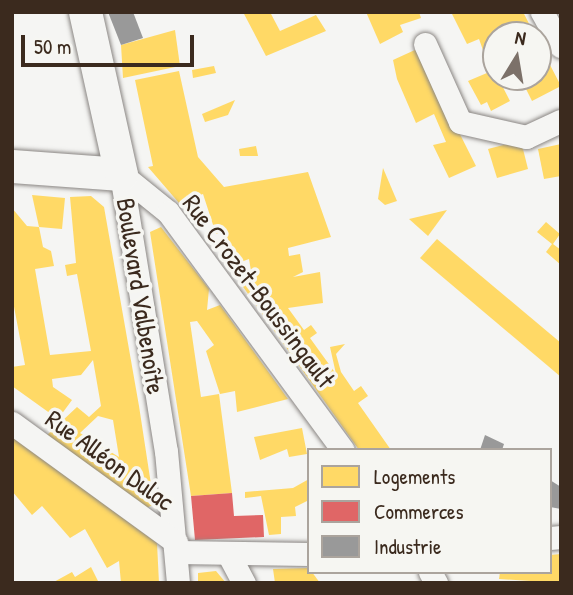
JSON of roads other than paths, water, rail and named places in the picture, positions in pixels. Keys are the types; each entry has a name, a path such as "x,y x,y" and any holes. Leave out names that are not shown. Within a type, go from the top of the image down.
{"main road":[{"name":"Boulevard Valbenoîte","path":"85,12 121,174"},
{"path":"12,166 121,174"}],"street":[{"path":"542,12 561,46"},
{"path":"425,44 460,122 526,137 561,121"},
{"name":"Rue Crozet-Boussingault","path":"121,174 168,212 342,448"},
{"name":"Boulevard Valbenoîte","path":"121,174 176,547 178,583"},
{"name":"Rue Alléon Dulac","path":"12,423 176,547"},
{"path":"176,547 230,557 307,554"},
{"path":"230,557 244,583"}]}
